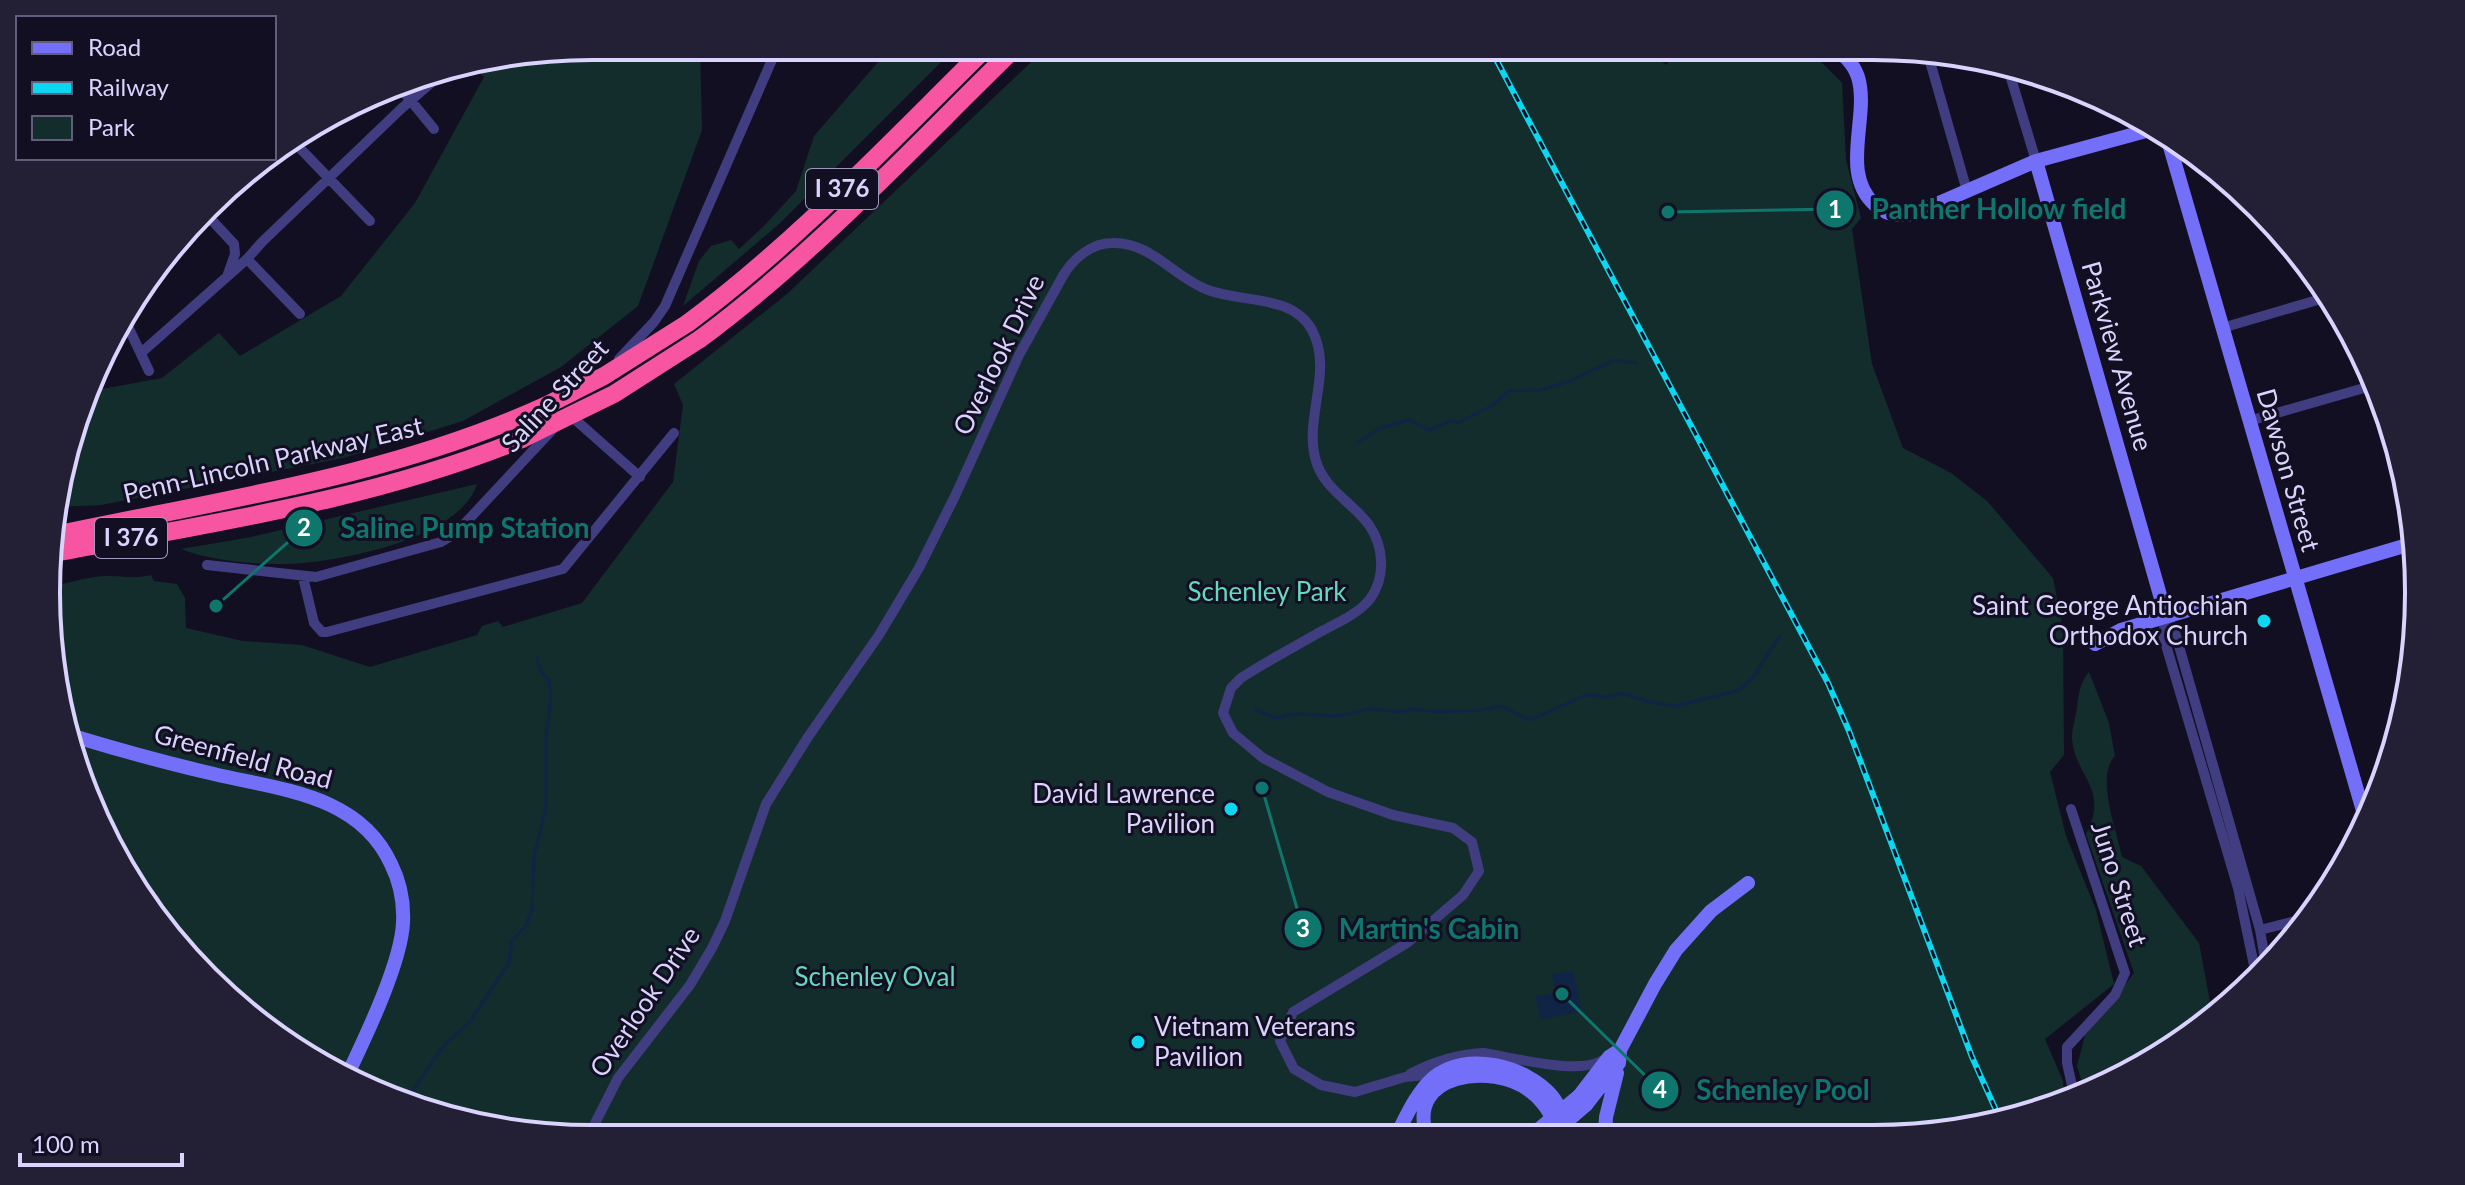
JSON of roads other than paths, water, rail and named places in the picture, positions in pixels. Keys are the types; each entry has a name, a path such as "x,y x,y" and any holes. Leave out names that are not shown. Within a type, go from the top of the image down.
{"highway":[{"name":"Penn-Lincoln Parkway East","path":"64,533 381,466 454,443 545,406 604,376 688,323 739,284 974,60"},
{"name":"Penn-Lincoln Parkway East","path":"62,551 397,482 460,463 522,439 614,394 700,339 776,279 1003,60"},
{"path":"61,562 208,523"}],"main road":[{"path":"1849,60 1861,90 1859,171 1862,186 1872,202 1887,213 1906,215 2036,161 2141,132"},
{"name":"Dawson Street","path":"2172,152 2361,803"},
{"name":"Parkview Avenue","path":"2036,161 2166,616"},
{"path":"2095,644 2121,630 2403,546"},
{"name":"Greenfield Road","path":"80,738 319,799 348,813 379,843 397,881 403,925 398,953 351,1067"},
{"path":"1560,1125 1616,1057 1655,984 1683,941 1711,911 1748,883"},
{"path":"1606,1125 1616,1057"},
{"path":"1403,1125 1426,1086 1439,1073 1478,1064 1505,1067 1531,1078 1552,1097 1566,1125"},
{"path":"1425,1125 1423,1116 1431,1096 1447,1082 1481,1075 1509,1079 1530,1091 1547,1107 1555,1125"},
{"path":"1546,1125 1582,1101"}],"street":[{"name":"Saline Street","path":"207,565 303,577 328,575 449,538 654,322 665,306 772,60"},
{"path":"1931,64 1967,191"},
{"name":"Parkview Avenue","path":"2011,78 2036,161"},
{"path":"141,353 247,259 429,86"},
{"path":"405,94 434,129"},
{"path":"300,148 370,221"},
{"path":"212,220 234,244 235,254 228,274"},
{"name":"Overlook Drive","path":"594,1125 618,1078 690,985 712,948 725,921 766,804 901,598 950,505 1039,317 1071,263 1089,250 1106,244 1130,244 1200,286 1234,297 1281,305 1293,310 1309,326 1319,352 1321,368 1312,444 1315,461 1322,477 1374,533 1381,558 1380,576 1372,596 1364,605 1241,678 1231,688 1223,713 1233,733 1263,758 1328,792 1393,815 1453,828 1472,842 1479,871 1463,895 1407,943 1293,1012 1280,1041 1294,1069 1321,1085 1355,1092 1469,1053 1576,1067 1596,1065 1616,1057"},
{"path":"247,259 300,314"},
{"path":"2222,328 2317,300"},
{"path":"129,329 149,371"},
{"path":"2249,421 2364,388"},
{"path":"568,413 640,477"},
{"path":"303,577 314,623 322,632 327,632 563,569 674,433"},
{"name":"Parkview Avenue","path":"2166,616 2175,632 2264,953"},
{"name":"Parkview Avenue","path":"2166,616 2163,635 2238,888 2254,964"},
{"name":"Juno Street","path":"2071,809 2125,973 2115,995 2067,1047 2072,1086"},
{"path":"2260,930 2291,922"},
{"name":"Overlook Drive","path":"1405,1077 1439,1073"}],"water":[{"path":"1573,971 1582,1011 1541,1020 1535,996 1557,993 1552,975"}],"waterway":[{"path":"1357,443 1380,428 1409,420 1429,430 1452,420 1458,423 1491,406 1509,391 1541,390 1570,381 1614,360 1637,363"},
{"path":"1255,709 1275,718 1295,714 1338,716 1369,709 1440,712 1501,706 1530,720 1586,695 1607,697 1622,693 1675,706 1737,691 1752,679 1780,635"},
{"path":"411,1093 444,1045 470,1022 509,962 512,940 526,926 532,909 534,857 546,806 546,737 551,696 549,681 540,670 537,658"}],"railway":[{"path":"1496,60 1828,683 1972,1057 1996,1110"}],"place":[{"name":"Panther Hollow field","path":"1668,212"},
{"name":"Saline Pump Station","path":"216,606"},
{"name":"Saint George Antiochian Orthodox Church","path":"2264,621"},
{"name":"Martin's Cabin","path":"1262,788"},
{"name":"David Lawrence Pavilion","path":"1231,809"},
{"name":"Schenley Pool","path":"1562,994"},
{"name":"Vietnam Veterans Pavilion","path":"1138,1042"}],"park label":[{"name":"Schenley Park","path":"1267,592"},
{"name":"Schenley Oval","path":"875,977"}]}
